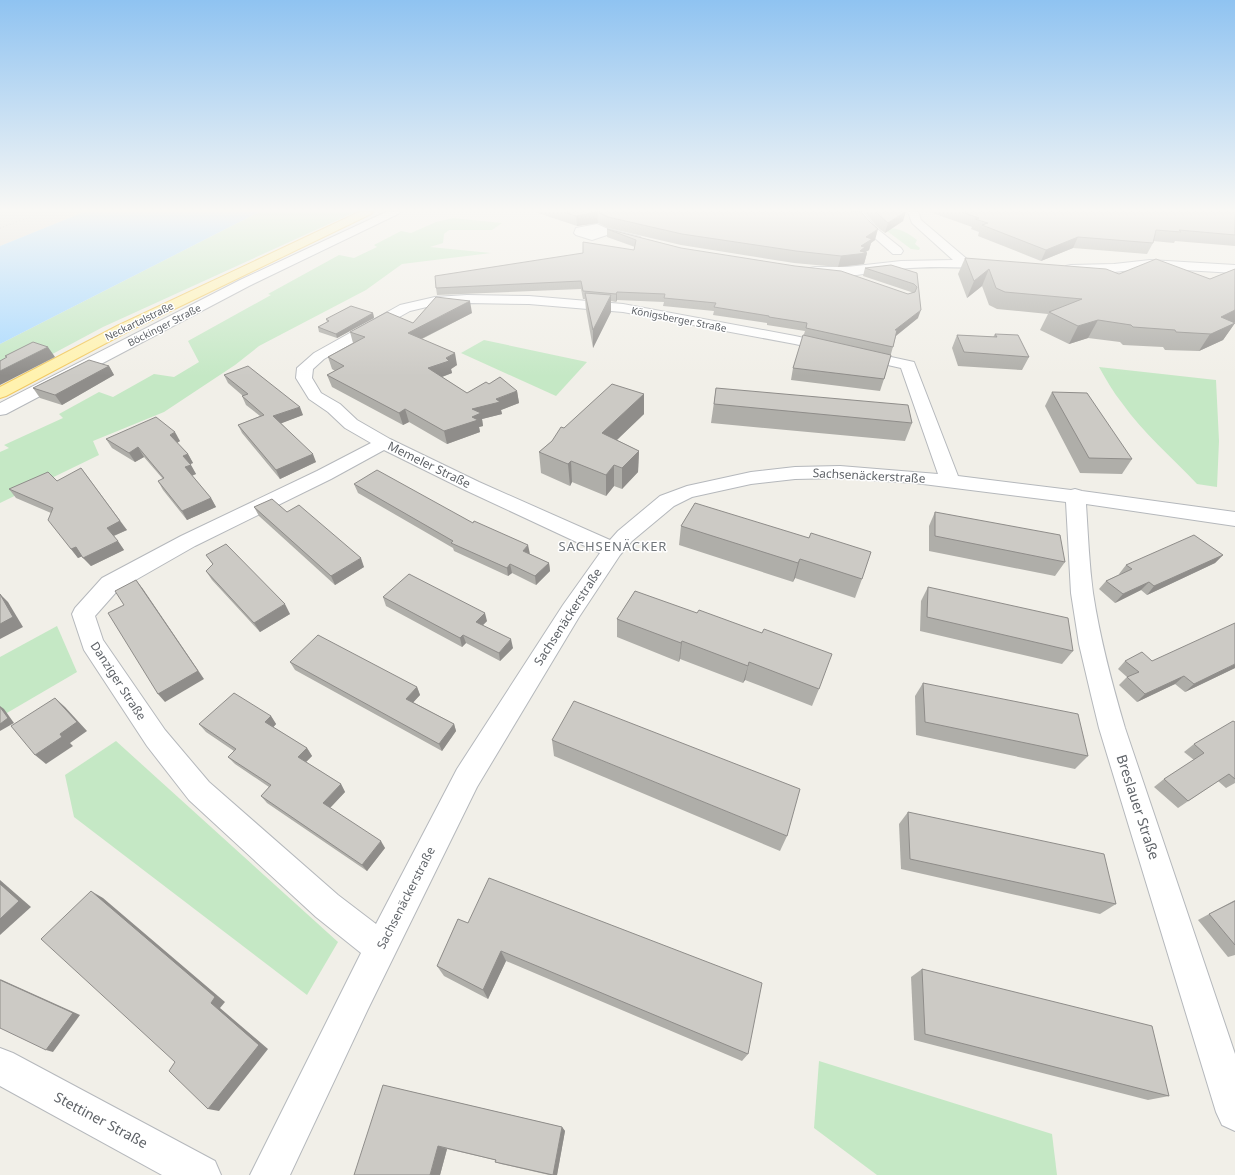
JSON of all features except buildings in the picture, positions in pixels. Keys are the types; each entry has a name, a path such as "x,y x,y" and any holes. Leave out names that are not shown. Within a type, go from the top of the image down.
{"main road":[{"name":"Neckartalstraße","path":"0,393 122,329 252,267"}],"street":[{"name":"Böckinger Straße","path":"0,410 135,339 278,267"},
{"path":"838,273 887,267"},
{"path":"1060,269 1081,270 1117,267"},
{"path":"1198,267 1235,269"},
{"path":"800,269 838,273 868,283"},
{"name":"Königsberger Straße","path":"335,346 405,308 435,301 467,299 529,300 623,308 908,365 950,480"},
{"name":"Memeler Straße","path":"335,346 318,356 305,368 304,378 315,396 334,408 351,424 384,443 472,486 612,550"},
{"name":"Danziger Straße","path":"380,948 327,906 199,791 156,738 92,643 83,614 110,584 188,541 324,475 384,443"},
{"name":"Sachsenäckerstraße","path":"270,1175 380,948 467,778 571,611 612,550 624,536 667,501 688,492 751,478 795,473 840,472 950,480 1076,496 1235,519"},
{"name":"Breslauer Straße","path":"1076,496 1082,592 1101,687 1112,728 1235,1112"},
{"name":"Stettiner Straße","path":"0,1066 201,1175"}],"green space":[{"path":"151,267 235,267 103,327 0,382 0,344"},
{"path":"317,267 398,267 366,290 259,346 235,365 164,412 93,441 99,455 0,503 0,452 9,448 4,445 63,418 59,414 99,392 113,397 154,374 174,377 199,362 188,341 271,295 268,294"},
{"path":"484,340 587,362 556,396 461,353"},
{"path":"1099,367 1216,380 1219,441 1217,487 1197,484 1158,445 1130,414"},
{"path":"57,626 77,672 0,717 0,657"},
{"path":"116,741 338,942 307,995 74,817 65,775"},
{"path":"819,1061 1052,1134 1057,1175 877,1175 814,1128"}],"water":[{"path":"0,267 151,267 0,344"}],"district":[{"name":"SACHSENÄCKER","path":"613,546"}]}
